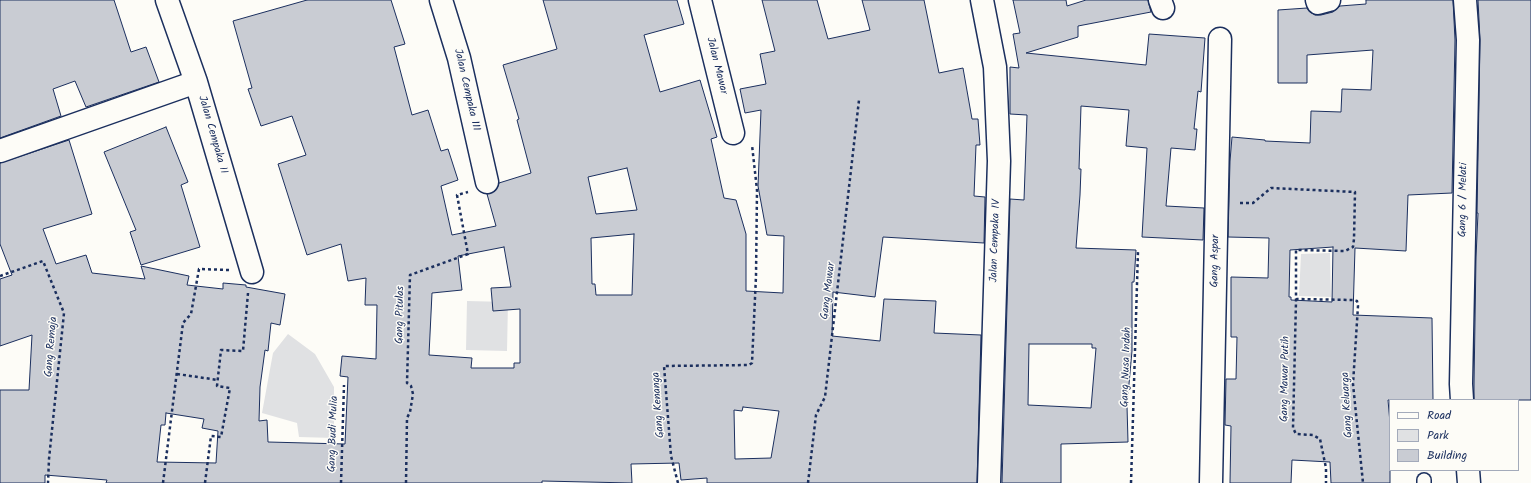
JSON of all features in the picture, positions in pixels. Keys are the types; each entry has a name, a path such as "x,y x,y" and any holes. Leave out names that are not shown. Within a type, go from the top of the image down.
{"street":[{"name":"Jalan Cempaka II","path":"167,0 196,82 252,272"},
{"name":"Jalan Cempaka III","path":"441,0 459,58 487,182"},
{"name":"Jalan Mawar","path":"700,0 732,133"},
{"name":"Jalan Cempaka IV","path":"982,0 995,67 999,161 989,483"},
{"name":"Gang 6 / Melati","path":"1462,399 1460,384 1468,40 1465,0"},
{"name":"Gang Aspar","path":"1210,483 1220,39"},
{"path":"0,151 196,82"},
{"path":"1468,471 1469,483"}],"path":[{"name":"Gang Mawar","path":"808,483 816,415 825,397 859,100"},
{"name":"Gang Kenanga","path":"678,483 671,456 664,366 749,365 752,363 756,276 757,190 751,141 732,133"},
{"name":"Gang Pitulas","path":"406,483 407,418 410,412 413,394 411,386 407,383 410,275 468,254 457,195 482,188 487,182"},
{"path":"1217,204 1253,203 1271,188 1356,192 1353,247 1345,251 1296,250 1296,301"},
{"name":"Gang Nusa Indah","path":"1131,483 1138,251"},
{"name":"Gang Remaja","path":"0,276 43,261 64,313 49,459 48,483"},
{"path":"163,483 183,323 191,314 199,269 252,272 249,283 243,351 221,350 217,386 230,388 221,436 211,436 205,483"},
{"name":"Gang Keluarga","path":"1296,301 1298,299 1357,301 1358,306 1353,384 1363,483"},
{"name":"Gang Mawar Putih","path":"1296,301 1293,428 1296,434 1313,435 1320,439 1326,468 1326,483"},
{"path":"177,374 218,380"},
{"name":"Gang Budi Mulia","path":"341,483 344,385"}],"green space":[{"path":"1330,253 1331,297 1299,296 1301,254"},
{"path":"467,301 508,302 507,351 466,350"},
{"path":"288,334 315,354 334,387 334,438 299,437 297,423 262,413 273,353"}],"building":[{"path":"0,0 114,0 131,52 146,47 159,82 86,107 75,81 53,89 61,116 0,138"},
{"path":"307,0 391,0 405,44 394,47 412,115 428,110 441,151 448,149 458,180 441,186 452,235 496,226 487,194 495,191 499,183 531,173 517,120 519,119 503,65 557,49 543,0 677,0 684,24 644,35 660,92 700,80 717,137 711,139 724,198 736,200 746,234 746,291 783,293 784,236 767,235 758,186 761,110 745,113 740,89 766,84 760,54 775,51 762,0 817,0 828,39 870,30 862,0 924,0 939,73 963,68 972,119 978,119 980,145 976,145 974,196 985,197 984,243 883,237 875,297 833,292 832,336 880,341 884,299 936,301 934,333 981,335 977,483 707,483 707,478 681,480 679,463 631,464 632,483 542,481 542,483 106,483 107,480 45,475 45,483 0,483 0,390 29,390 32,335 0,346 0,279 12,275 0,244 0,163 69,140 92,214 43,229 56,264 86,255 92,273 145,279 141,266 189,276 187,285 223,289 223,283 246,285 246,287 285,294 280,325 271,323 268,351 265,350 260,387 259,421 267,420 268,442 345,444 348,377 340,376 342,356 376,359 377,305 365,305 366,278 348,281 341,244 307,255 278,164 306,155 292,116 261,126 248,89 252,88 233,21","holes":["627,168 637,210 596,214 588,177","634,234 632,295 596,295 595,284 592,284 591,238","504,247 511,287 491,288 493,311 520,309 520,363 514,363 514,368 471,368 472,358 429,355 432,293 462,290 458,256","743,407 779,411 771,458 735,459 734,410 742,411","166,413 204,419 202,428 218,431 216,463 157,462 161,425 165,425"]},
{"path":"1013,0 1066,0 1067,6 1086,0 1148,0 1151,12 1078,26 1078,37 1026,53 1146,65 1149,34 1205,38 1201,92 1198,91 1194,129 1197,129 1195,150 1171,148 1166,206 1204,208 1203,240 1142,237 1147,148 1126,146 1129,110 1081,106 1079,169 1081,169 1076,248 1136,250 1134,282 1132,282 1132,351 1127,406 1128,442 1061,444 1061,483 1002,483 1010,199 1024,200 1027,115 1010,114 1010,67 1019,68 1013,34 1020,33","holes":["1029,344 1092,344 1092,348 1096,348 1091,408 1028,405"]},
{"path":"1366,0 1453,0 1455,40 1452,193 1408,195 1406,251 1355,248 1353,315 1432,318 1433,399 1388,400 1390,483 1331,483 1330,462 1292,460 1291,483 1230,483 1231,426 1225,425 1226,379 1236,379 1237,337 1231,337 1231,277 1268,278 1269,238 1228,237 1232,137 1265,141 1310,143 1311,111 1341,112 1342,89 1371,90 1373,50 1307,55 1307,83 1278,83 1278,10 1307,8 1315,15 1321,15 1333,12 1340,6 1366,4","holes":["1333,247 1332,302 1291,300 1291,297 1289,297 1290,250"]},
{"path":"1478,0 1531,0 1531,400 1474,399 1480,40"},
{"path":"166,127 188,182 181,185 200,247 141,265 130,232 136,230 104,152"}]}
